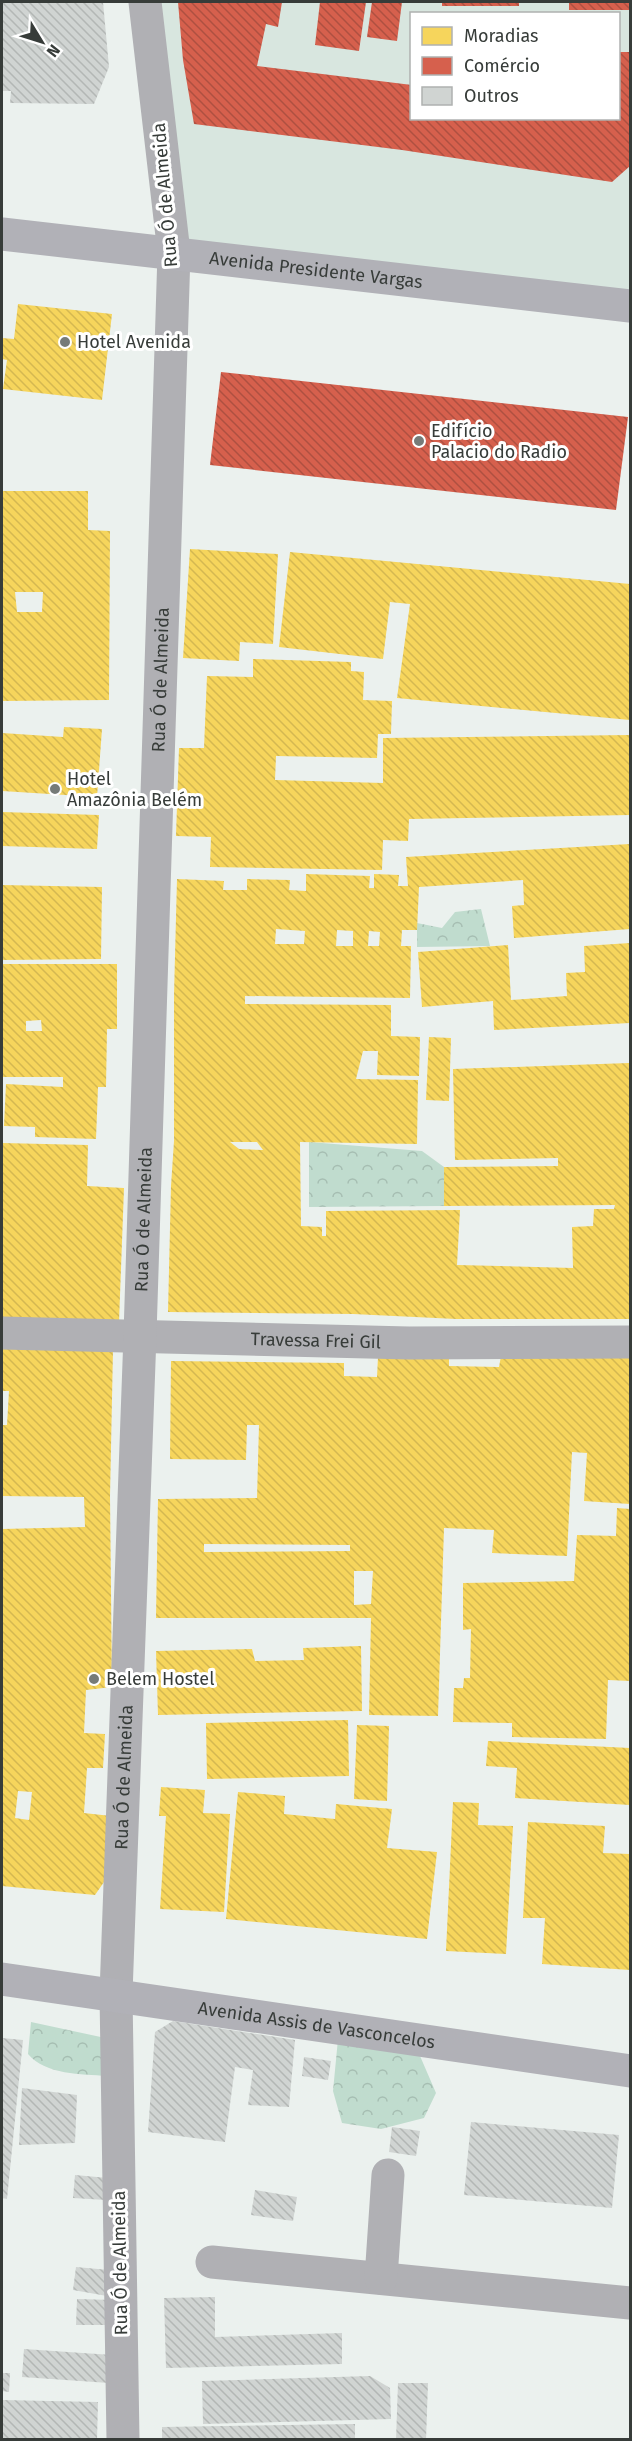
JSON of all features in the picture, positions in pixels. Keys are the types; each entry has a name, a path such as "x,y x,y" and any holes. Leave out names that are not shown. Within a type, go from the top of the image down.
{"main road":[{"name":"Avenida Presidente Vargas","path":"2,234 630,306"},
{"name":"Avenida Assis de Vasconcelos","path":"2,1978 630,2072"}],"street":[{"name":"Rua Ó de Almeida","path":"123,2439 116,1994 140,1335 174,253 145,2"},
{"name":"Travessa Frei Gil","path":"2,1333 410,1343 630,1342"},
{"path":"381,2278 387,2175"},
{"path":"212,2262 630,2303"}],"shaded area":[{"path":"145,2 630,2 630,306 174,253"}],"green space":[{"path":"481,909 490,946 417,947 417,923 442,928 455,912"},
{"path":"309,1142 422,1151 444,1167 444,1206 309,1207"},
{"path":"31,2022 110,2039 107,2076 54,2070 35,2061 28,2054"},
{"path":"338,2039 417,2049 436,2093 424,2118 381,2129 342,2123 333,2091"}],"building: Moradias":[{"path":"18,304 112,314 102,400 3,389 7,360 2,359 2,338 14,339"},
{"path":"2,491 88,491 88,530 110,531 109,700 2,701","holes":["15,592 43,592 42,612 17,612"]},
{"path":"190,549 278,554 273,644 240,642 239,661 183,658"},
{"path":"290,552 630,584 630,720 397,698 410,604 390,602 383,659 279,647"},
{"path":"253,659 351,662 351,671 364,672 363,700 392,701 391,734 378,734 377,758 276,756 275,780 383,783 383,738 630,735 630,815 409,819 408,841 383,840 382,870 210,867 211,837 176,836 179,748 204,748 207,676 253,677"},
{"path":"64,727 102,729 97,797 2,791 2,733 63,737"},
{"path":"2,812 99,815 97,849 2,846"},
{"path":"630,844 630,929 514,938 512,906 524,905 523,880 419,887 417,930 402,930 401,946 411,946 410,998 245,996 245,1004 391,1005 391,1036 420,1037 419,1076 377,1075 378,1051 363,1051 356,1079 418,1080 417,1144 300,1142 301,1226 322,1227 322,1236 326,1236 326,1211 460,1210 457,1265 573,1268 572,1227 593,1226 594,1209 614,1209 615,1205 444,1206 444,1167 558,1166 558,1158 455,1160 453,1069 629,1063 630,1319 456,1319 353,1314 168,1312 174,1141 177,879 224,881 223,890 247,890 247,879 290,880 289,890 306,891 306,874 370,876 369,888 374,888 374,874 399,875 398,886 408,886 406,857","holes":["276,929 305,931 304,944 275,944","337,930 353,931 353,946 336,946","369,931 380,932 379,946 368,946","230,1142 257,1142 263,1150 239,1149"]},
{"path":"2,885 102,887 101,959 2,960"},
{"path":"630,943 630,1023 494,1030 493,1001 422,1007 418,952 508,945 511,1000 567,996 566,973 585,972 584,946"},
{"path":"2,964 117,964 117,1029 107,1029 106,1087 98,1087 96,1139 35,1137 35,1127 4,1126 6,1084 63,1087 63,1077 2,1077","holes":["41,1020 42,1031 26,1031 26,1021"]},
{"path":"429,1037 451,1038 449,1101 426,1100"},
{"path":"2,1143 88,1145 87,1186 124,1188 119,1322 2,1319"},
{"path":"2,1346 113,1350 110,1496 112,1687 86,1690 84,1733 105,1734 103,1768 87,1768 84,1813 111,1816 104,1882 95,1895 2,1886 2,1529 85,1527 84,1497 2,1496 2,1425 7,1425 9,1391 2,1391","holes":["18,1791 32,1792 29,1820 15,1818"]},
{"path":"502,1351 630,1356 630,1504 584,1501 587,1453 572,1452 567,1556 492,1553 494,1530 444,1528 438,1716 369,1715 371,1618 156,1618 158,1499 257,1498 259,1425 247,1425 246,1460 170,1459 171,1361 344,1363 344,1376 377,1377 378,1357 449,1357 449,1366 499,1367","holes":["204,1544 350,1545 350,1551 204,1552","354,1571 373,1571 371,1604 354,1605"]},
{"path":"617,1508 630,1509 630,1681 608,1680 606,1739 512,1737 512,1723 453,1722 454,1688 463,1688 464,1678 470,1678 471,1629 463,1630 463,1583 574,1581 577,1535 616,1536"},
{"path":"361,1646 362,1711 158,1715 156,1651 252,1649 255,1661 304,1660 303,1648"},
{"path":"348,1720 349,1776 207,1779 206,1723"},
{"path":"357,1725 389,1726 387,1801 354,1799"},
{"path":"488,1741 630,1748 630,1805 515,1798 517,1768 486,1766"},
{"path":"161,1787 205,1790 203,1813 230,1814 224,1912 160,1909 166,1816 159,1816"},
{"path":"238,1792 285,1796 284,1814 335,1819 336,1804 392,1809 387,1848 437,1852 427,1939 226,1919"},
{"path":"453,1802 479,1803 478,1825 513,1826 506,1954 446,1951"},
{"path":"528,1822 605,1826 603,1853 630,1854 630,1970 542,1964 545,1918 523,1918"}],"building: Comércio":[{"path":"178,2 282,2 278,27 266,24 257,66 410,85 410,120 620,120 620,52 630,52 630,166 612,182 402,150 194,124 183,60"},
{"path":"320,2 366,2 359,51 315,45"},
{"path":"372,2 402,2 397,41 367,37"},
{"path":"442,2 519,2 519,6 442,6"},
{"path":"569,2 630,2 630,10 569,10"},
{"name":"Edifício Palacio do Radio","path":"221,372 628,417 616,510 210,465"}],"building: Outros":[{"path":"2,2 103,2 109,67 94,104 10,103 11,91 2,91"},
{"path":"173,2021 295,2040 289,2107 248,2105 253,2070 235,2067 225,2142 148,2132 155,2032"},
{"path":"2,2038 23,2040 7,2199 2,2198"},
{"path":"304,2057 331,2061 328,2080 302,2076"},
{"path":"22,2088 77,2095 75,2143 19,2145"},
{"path":"471,2122 619,2135 612,2208 464,2195"},
{"path":"392,2127 420,2131 416,2156 389,2152"},
{"path":"75,2175 108,2178 106,2200 73,2198"},
{"path":"255,2190 297,2197 293,2221 251,2215"},
{"path":"76,2267 109,2270 107,2296 73,2290"},
{"path":"215,2297 215,2337 342,2333 342,2364 166,2368 164,2298"},
{"path":"77,2299 113,2300 113,2325 76,2325"},
{"path":"24,2349 112,2355 109,2383 22,2377"},
{"path":"2,2373 10,2373 9,2392 2,2391"},
{"path":"370,2376 390,2388 391,2419 203,2424 202,2381"},
{"path":"398,2383 428,2383 426,2440 396,2440"},
{"path":"2,2400 98,2402 97,2440 2,2440"},
{"path":"355,2424 355,2440 162,2440 162,2427"}],"place":[{"name":"Hotel Avenida","path":"65,342"},
{"name":"Edifício Palacio do Radio","path":"419,441"},
{"name":"Hotel Amazônia Belém","path":"55,789"},
{"name":"Belem Hostel","path":"94,1679"}]}
